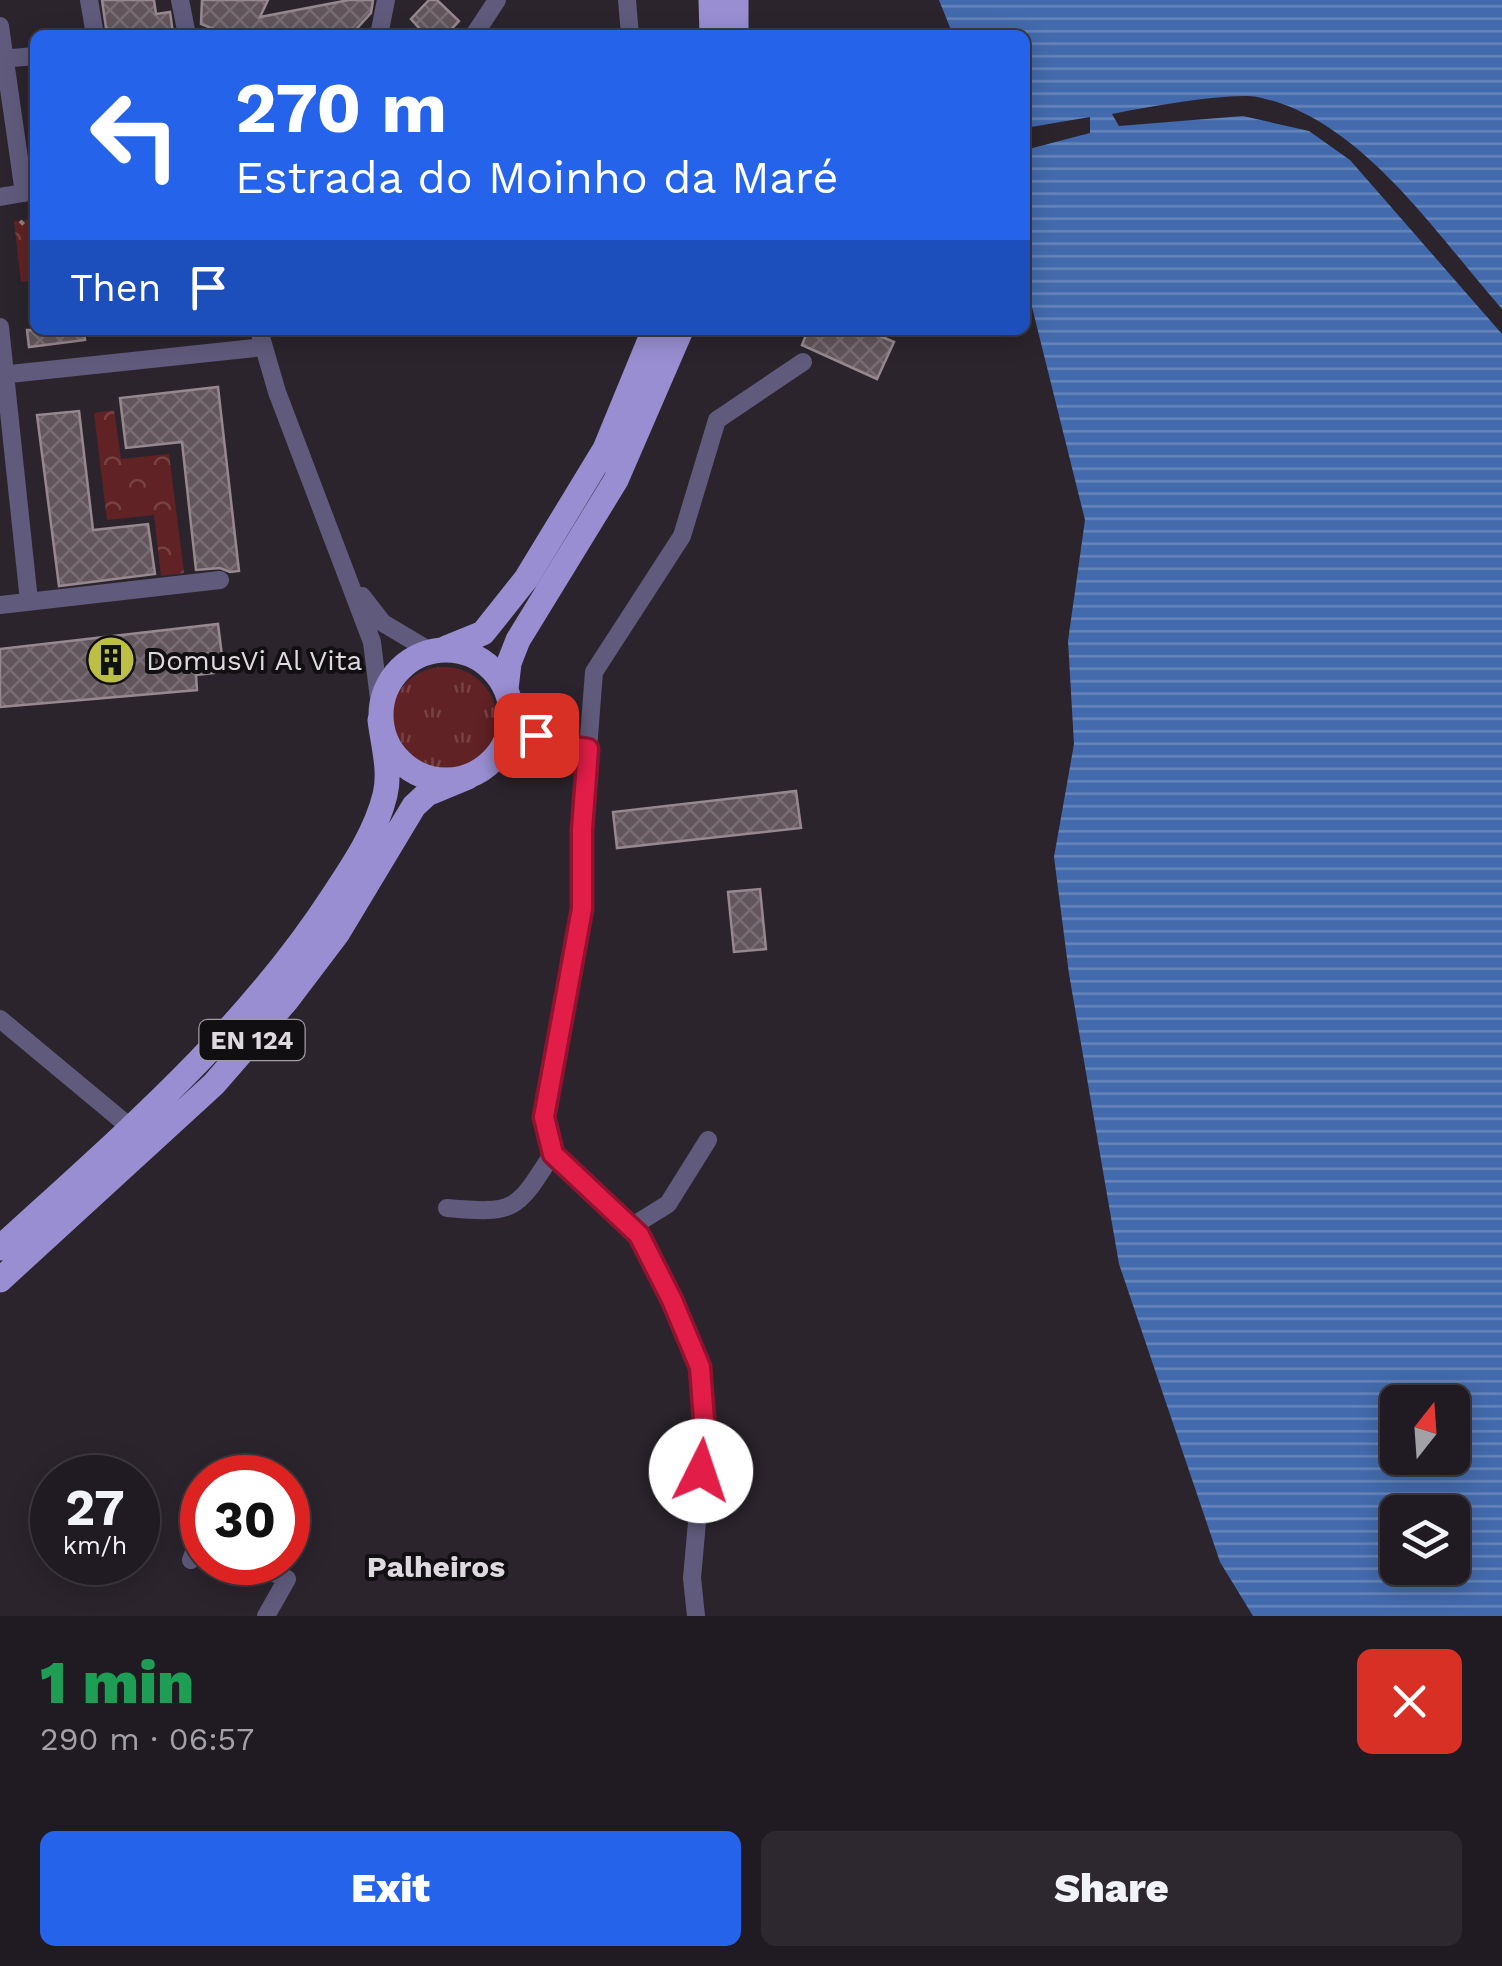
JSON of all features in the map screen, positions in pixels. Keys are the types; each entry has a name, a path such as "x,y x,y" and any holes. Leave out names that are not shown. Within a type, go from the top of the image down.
{"main road":[{"path":"711,0 712,30"},
{"path":"736,0 736,30"},
{"path":"652,335 605,448 526,579 483,633 436,650 396,671 380,714 395,757 410,770 449,780 478,771 510,729 509,698 518,640 616,480 679,335"},
{"path":"436,650 480,659 509,698"},
{"name":"EN 124","path":"0,1248 131,1128 257,1000 354,864 385,794 388,772 380,714"},
{"name":"EN 124","path":"0,1280 214,1084 338,934 414,806 427,794 478,771"}],"street":[{"path":"89,0 94,30"},
{"path":"180,0 186,30"},
{"path":"380,30 386,0"},
{"path":"477,30 497,0"},
{"path":"626,0 629,30"},
{"path":"0,26 2,59 29,192 0,197"},
{"path":"2,59 30,56"},
{"path":"0,327 29,601"},
{"path":"2,374 262,339 372,642 380,714"},
{"path":"696,1616 692,1578 705,1433 700,1367 672,1300 631,1227 553,1154 544,1117 582,909 582,830 594,672 682,536 717,420 803,362"},
{"path":"0,605 220,580"},
{"path":"354,586 383,623 436,650"},
{"path":"509,698 536,735 554,744 588,749"},
{"path":"478,771 516,752 554,744"},
{"path":"0,1019 131,1128"},
{"path":"631,1227 668,1204 708,1140"},
{"path":"446,1208 494,1212 523,1201 553,1154"},
{"path":"266,1616 283,1585"}],"path":[{"path":"20,220 30,230"}],"green space":[{"path":"30,219 30,281 21,282 14,221"},
{"path":"114,410 121,459 169,454 184,573 161,576 154,515 107,520 94,413"},
{"path":"444,667 464,671 482,682 493,700 497,720 493,740 482,758 464,769 444,773 424,769 406,758 395,740 391,720 395,700 406,682 424,671"}],"water":[{"path":"939,0 1502,0 1502,309 1393,182 1329,128 1294,109 1244,96 1112,114 1119,126 1243,116 1309,131 1350,160 1502,334 1502,1616 1253,1616 1220,1562 1119,1264 1069,974 1054,857 1074,744 1068,641 1085,520 1030,299 1030,149 1090,133 1090,117 1030,127 1030,30 951,30"}],"building":[{"path":"102,0 154,0 156,14 170,12 173,30 106,30"},
{"path":"202,0 268,0 260,17 349,0 373,0 371,13 356,30 216,30 201,24"},
{"path":"429,0 437,0 459,21 451,30 417,30 411,19"},
{"path":"27,330 30,335 84,335 85,340 29,347"},
{"path":"806,335 878,335 894,342 877,379 802,345"},
{"path":"218,387 239,571 230,572 220,568 196,570 182,442 126,448 120,398"},
{"path":"79,411 93,530 148,524 155,574 59,586 37,415"},
{"name":"DomusVi Al Vita","path":"218,624 224,672 196,675 197,690 0,707 0,649"},
{"path":"796,791 801,828 617,848 613,812"},
{"path":"760,889 766,949 734,952 728,892"}],"place":[{"name":"DomusVi Al Vita","path":"111,660"}],"district":[{"name":"Palheiros","path":"436,1566"}],"route":[{"path":"536,735 554,744 588,749 582,909 544,1117 553,1154 594,1188 639,1235 672,1300 700,1367 705,1433 701,1471"}]}
